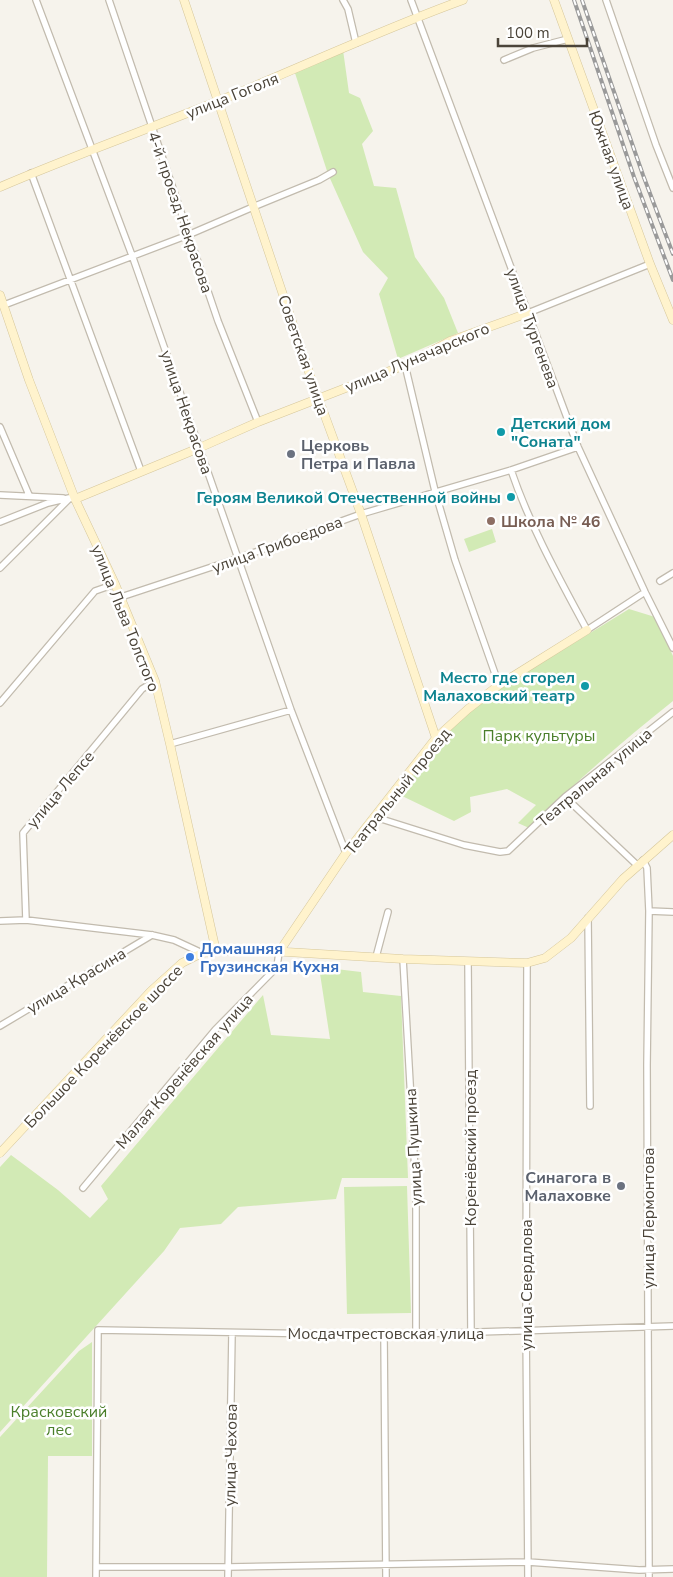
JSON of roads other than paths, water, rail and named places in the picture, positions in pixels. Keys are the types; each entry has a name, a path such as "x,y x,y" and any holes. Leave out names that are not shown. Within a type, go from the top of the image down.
{"street":[{"name":"улица Некрасова","path":"36,0 133,258 291,710 346,853"},
{"name":"4-й проезд Некрасова","path":"109,0 218,321 258,422"},
{"name":"Советская улица","path":"184,0 318,398 361,514 436,738"},
{"path":"343,0 348,9 356,43"},
{"name":"улица Тургенева","path":"411,0 578,447 673,648"},
{"name":"улица Гоголя","path":"0,187 91,149 218,101 416,16 463,0"},
{"name":"Южная улица","path":"554,0 650,264 673,320"},
{"path":"606,0 656,145 673,188"},
{"path":"504,60 533,48 568,39"},
{"path":"4,305 188,236 319,180 333,172"},
{"path":"31,174 141,471"},
{"name":"улица Луначарского","path":"72,498 405,364 450,341 528,313 650,264"},
{"name":"улица Льва Толстого","path":"0,295 72,498 121,597 155,681 216,951"},
{"path":"405,364 435,491 455,560 499,685"},
{"path":"0,427 29,496"},
{"name":"улица Грибоедова","path":"121,597 239,558 361,514 510,470 578,447"},
{"path":"510,470 520,497 550,562 587,630"},
{"path":"0,495 72,498"},
{"path":"0,522 48,503 72,498"},
{"path":"0,568 72,498"},
{"path":"660,582 673,573"},
{"path":"0,703 95,591 115,584"},
{"name":"Театральный проезд","path":"278,952 346,853 436,738 468,709 499,685 645,592"},
{"name":"улица Лепсе","path":"26,920 23,833 142,689 155,681"},
{"path":"170,744 291,710"},
{"name":"Театральная улица","path":"375,817 464,845 500,852 508,851 565,797 673,712"},
{"path":"565,797 640,863"},
{"name":"Большое Коренёвское шоссе","path":"0,1154 157,986 182,963 202,952 278,952 468,962 527,963 545,958 571,938 640,863 673,836"},
{"name":"улица Лермонтова","path":"640,863 647,868 649,911 647,1065 649,1577"},
{"path":"649,911 673,912"},
{"path":"376,957 388,912"},
{"path":"588,918 590,1106"},
{"path":"0,921 26,920 152,935 174,940 202,952"},
{"name":"улица Красина","path":"0,1026 152,935"},
{"name":"Малая Коренёвская улица","path":"83,1188 215,1030 277,967 278,952"},
{"name":"улица Пушкина","path":"403,959 416,1189 416,1334"},
{"name":"Коренёвский проезд","path":"468,962 471,1333"},
{"name":"улица Свердлова","path":"527,963 526,1330 528,1577"},
{"name":"Мосдачтрестовская улица","path":"96,1567 98,1330 384,1335 673,1326"},
{"name":"улица Чехова","path":"228,1577 232,1333"},
{"path":"384,1335 386,1577"},
{"path":"96,1577 96,1567 228,1567 528,1562 649,1570 673,1569"}],"railway":[{"path":"574,0 634,177 673,280"},
{"path":"582,0 643,175 673,254"}],"place":[{"name":"Детский дом \"Соната\"","path":"501,432"},
{"name":"Церковь Петра и Павла","path":"291,454"},
{"name":"Героям Великой Отечественной войны","path":"511,497"},
{"name":"Школа № 46","path":"491,521"},
{"name":"Место где сгорел Малаховский театр","path":"585,686"},
{"name":"Домашняя Грузинская Кухня","path":"190,957"},
{"name":"Синагога в Малаховке","path":"621,1186"}],"park label":[{"name":"Парк культуры","path":"539,735"},
{"name":"Красковский лес","path":"59,1420"}]}
